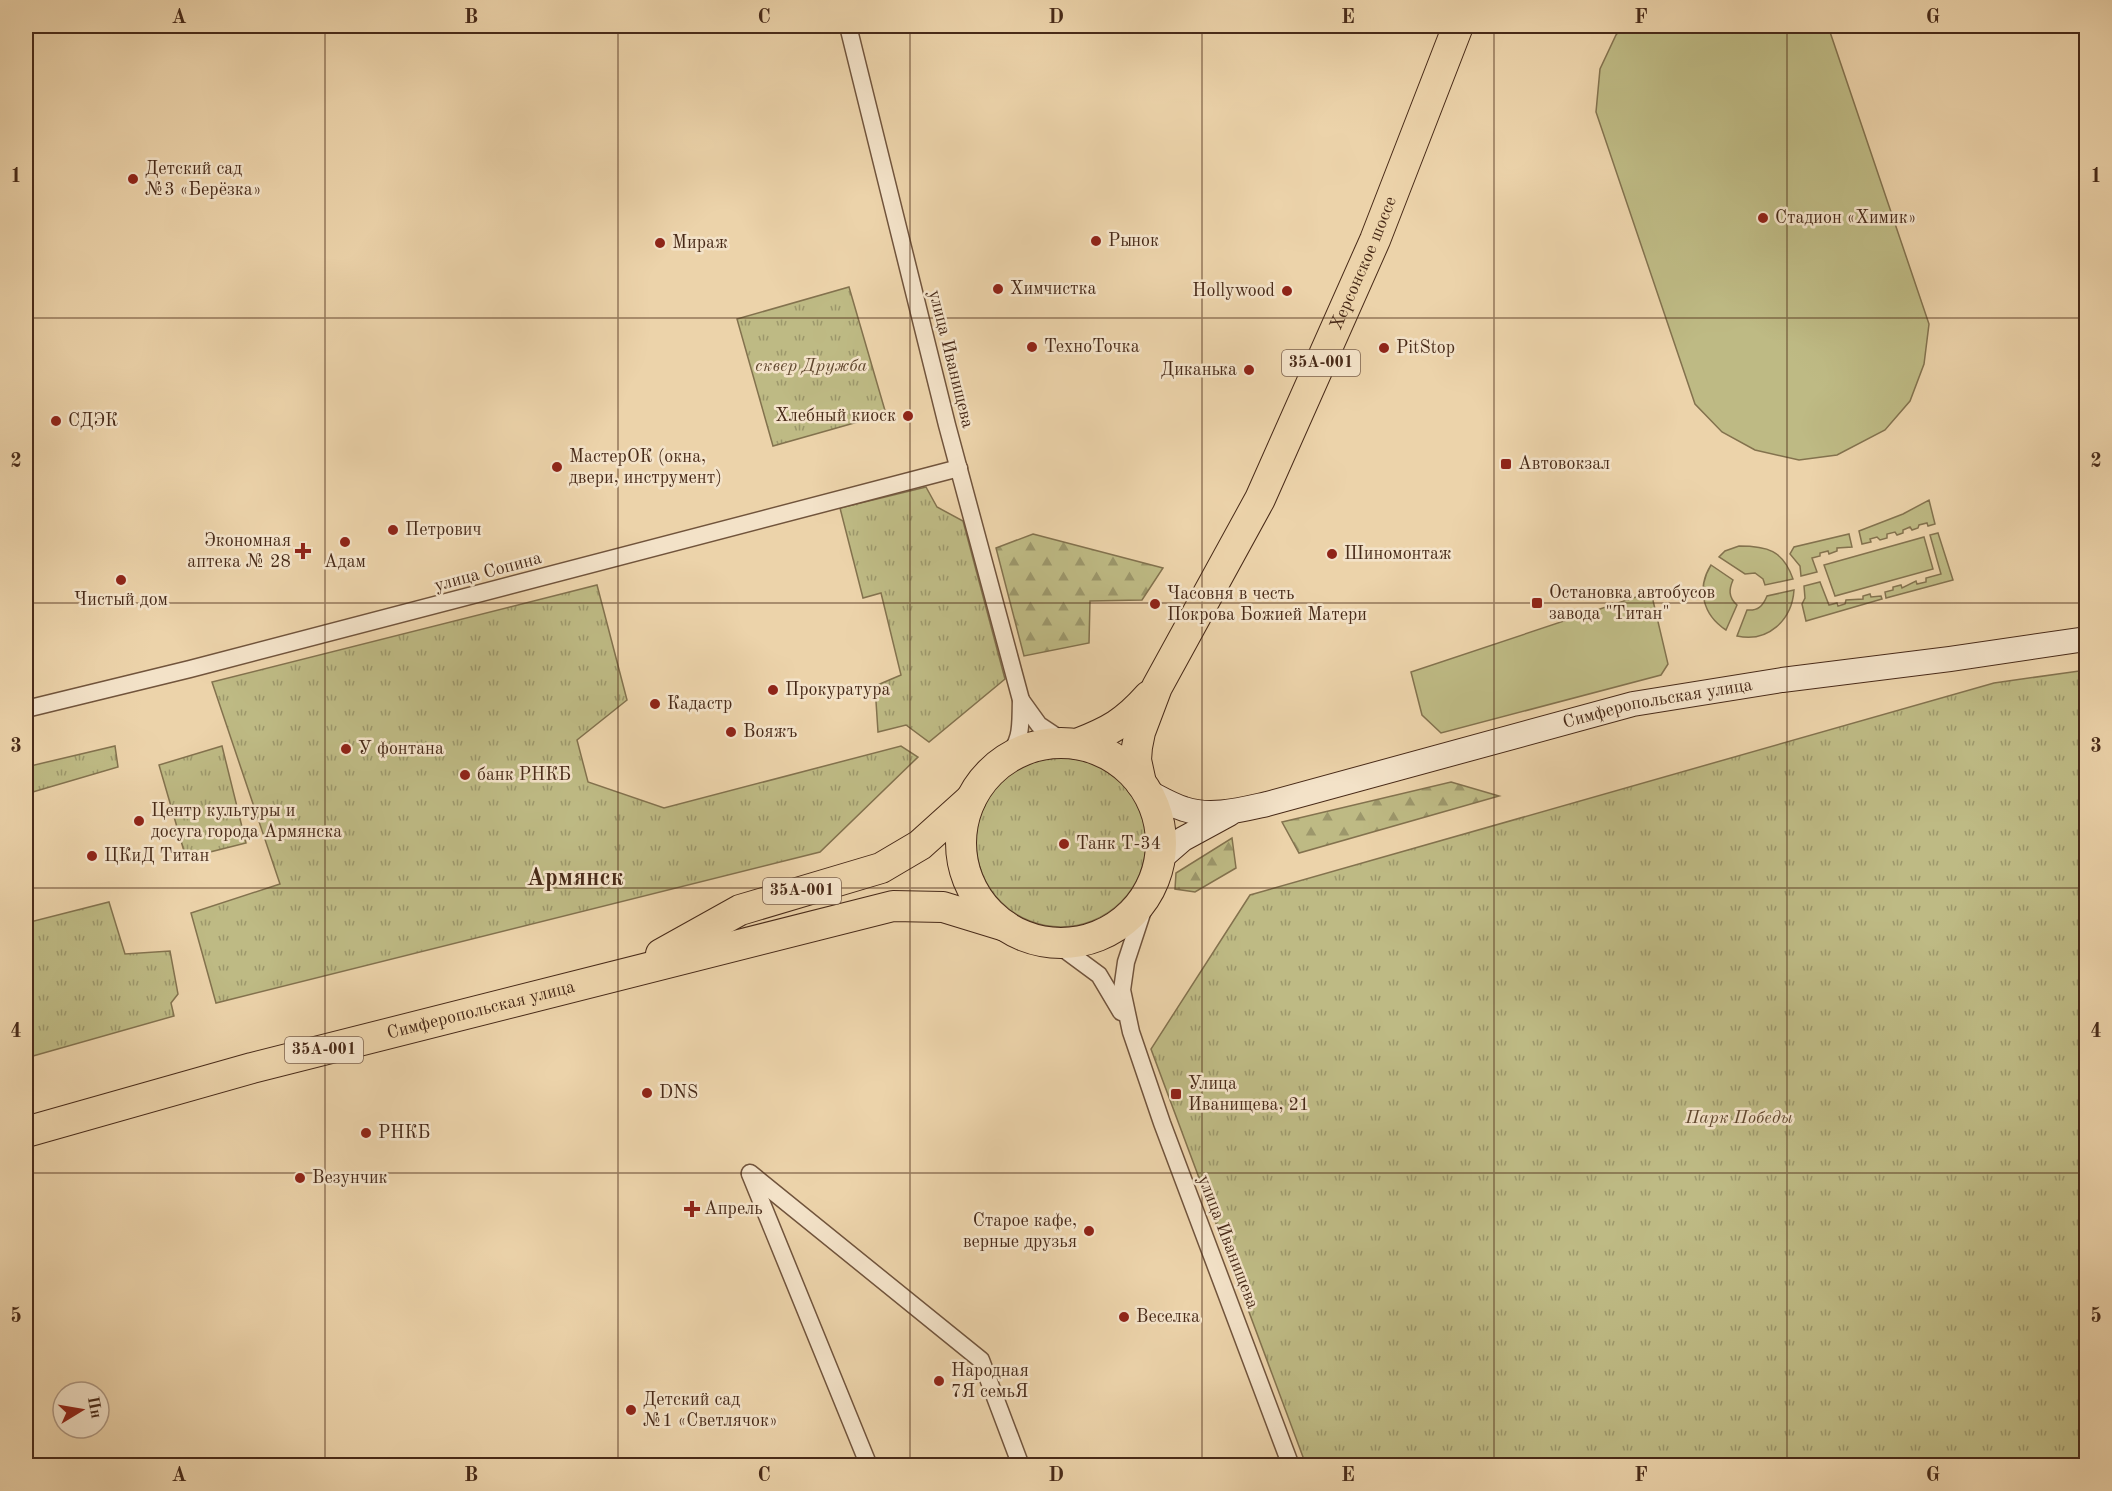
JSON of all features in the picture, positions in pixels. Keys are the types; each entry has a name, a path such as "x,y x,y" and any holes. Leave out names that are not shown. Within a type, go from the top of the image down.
{"highway":[{"name":"Херсонское шоссе","path":"1143,787 1136,760 1137,747 1140,732 1157,687 1260,499 1375,240 1458,26"},
{"name":"Херсонское шоссе","path":"1072,743 1114,729 1134,713 1157,687"},
{"name":"35А-001","path":"1072,743 1096,749 1113,757 1128,769 1143,787 1156,812 1161,836 1160,860 1149,892 1132,914 1110,931 1084,941 1057,944 1021,935 1005,926 986,910 972,889 963,866 960,843 963,820 971,799 986,777 1005,759 1024,749 1045,744 1072,743"},
{"name":"Симферопольская улица","path":"624,973 740,910 881,868 920,845 971,799"},
{"name":"Симферопольская улица","path":"26,1132 244,1071 893,906 943,907 1005,926"}],"main road":[{"name":"Симферопольская улица","path":"1143,787 1184,809 1206,813 1236,811 1634,704 1782,680 2086,639"},
{"name":"Симферопольская улица","path":"1160,860 1183,839 1236,811"}],"street":[{"name":"улица Иванищева","path":"848,26 958,468 1021,700 1016,748 1005,759"},
{"name":"улица Сопина","path":"26,709 190,669 958,468"},
{"name":"улица Иванищева","path":"1021,700 1039,725 1072,743"},
{"name":"улица Иванищева","path":"1149,892 1126,962 1122,990 1131,1032 1162,1123 1291,1466"},
{"name":"улица Иванищева","path":"1057,944 1099,975 1131,1032"},
{"path":"869,1466 750,1173 981,1360 1021,1466"}],"green space":[{"name":"Стадион «Химик»","path":"1623,26 1824,26 1830,32 1929,324 1924,364 1910,401 1885,430 1837,455 1799,460 1755,450 1722,432 1695,404 1596,112 1600,69 1616,35"},
{"name":"сквер Дружба","path":"849,287 886,414 773,446 737,319"},
{"path":"926,487 937,507 963,521 1005,679 929,742 906,725 878,732 875,686 901,675 881,593 863,598 840,508"},
{"path":"1929,500 1935,524 1919,525 1918,528 1912,530 1910,527 1903,530 1903,533 1887,534 1887,538 1880,540 1877,537 1870,539 1871,542 1862,544 1859,531 1903,514"},
{"path":"1938,533 1953,580 1886,598 1885,592 1893,590 1893,587 1901,585 1902,588 1916,581 1917,584 1926,582 1926,578 1941,574 1930,535"},
{"path":"1033,534 1163,568 1142,600 1090,601 1089,643 1024,656 996,548"},
{"path":"1849,534 1852,547 1837,548 1837,551 1829,554 1828,551 1820,553 1820,556 1812,558 1817,572 1801,576 1800,566 1790,554 1794,547"},
{"path":"1924,537 1933,569 1835,596 1824,565"},
{"path":"1739,546 1758,547 1773,552 1784,562 1793,579 1765,585 1763,579 1755,573 1745,574 1719,557 1725,551"},
{"path":"1711,565 1733,580 1730,593 1737,605 1726,630 1712,617 1704,601 1704,583"},
{"path":"1820,582 1829,605 1837,603 1838,606 1845,604 1846,600 1863,599 1863,596 1870,594 1871,597 1881,596 1882,599 1806,621 1802,604 1805,598 1804,586"},
{"path":"597,585 627,700 577,740 588,782 664,808 901,746 918,757 820,852 216,1003 191,913 280,884 212,682"},
{"path":"1794,590 1789,611 1776,627 1759,636 1737,636 1747,610 1760,607 1767,596"},
{"path":"1651,592 1668,664 1661,675 1441,733 1422,715 1411,672"},
{"name":"Парк Победы","path":"2086,670 2086,1465 1306,1465 1151,1049 1250,895 1994,683"},
{"path":"115,746 118,767 26,794 26,767"},
{"path":"222,746 246,843 186,858 159,765"},
{"path":"1061,757 1093,764 1108,771 1121,782 1132,795 1139,810 1146,842 1139,874 1132,889 1121,902 1108,913 1093,920 1061,927 1029,920 1014,913 1001,902 990,889 983,874 976,842 983,810 990,795 1001,782 1014,771 1029,764"},
{"path":"1451,782 1499,796 1299,853 1282,822"},
{"path":"1232,838 1236,868 1195,892 1175,889 1176,873"},
{"path":"109,902 125,954 170,951 178,994 171,1003 174,1016 26,1058 26,923"}],"place":[{"name":"Детский сад №3 «Берёзка»","path":"133,179"},
{"name":"Стадион «Химик»","path":"1763,218"},
{"name":"Рынок","path":"1096,241"},
{"name":"Мираж","path":"660,243"},
{"name":"Химчистка","path":"998,289"},
{"name":"Hollywood","path":"1287,291"},
{"name":"ТехноТочка","path":"1032,347"},
{"name":"PitStop","path":"1384,348"},
{"name":"Диканька","path":"1249,370"},
{"name":"Хлебный киоск","path":"908,416"},
{"name":"СДЭК","path":"56,421"},
{"name":"Автовокзал","path":"1506,464"},
{"name":"МастерОК (окна, двери, инструмент)","path":"557,467"},
{"name":"Петрович","path":"393,530"},
{"name":"Адам","path":"345,542"},
{"name":"Экономная аптека № 28","path":"303,551"},
{"name":"Шиномонтаж","path":"1332,554"},
{"name":"Чистый дом","path":"121,580"},
{"name":"Остановка автобусов завода \"Титан\"","path":"1537,603"},
{"name":"Часовня в честь Покрова Божией Матери","path":"1155,604"},
{"name":"Прокуратура","path":"773,690"},
{"name":"Кадастр","path":"655,704"},
{"name":"Вояжъ","path":"731,732"},
{"name":"У фонтана","path":"346,749"},
{"name":"банк РНКБ","path":"465,775"},
{"name":"Центр культуры и досуга города Армянска","path":"139,821"},
{"name":"Танк Т-34","path":"1064,844"},
{"name":"ЦКиД Титан","path":"92,856"},
{"name":"DNS","path":"647,1093"},
{"name":"Улица Иванищева, 21","path":"1176,1094"},
{"name":"РНКБ","path":"366,1133"},
{"name":"Везунчик","path":"300,1178"},
{"name":"Апрель","path":"692,1209"},
{"name":"Старое кафе, верные друзья","path":"1089,1231"},
{"name":"Веселка","path":"1124,1317"},
{"name":"Народная 7Я семьЯ","path":"939,1381"},
{"name":"Детский сад №1 «Светлячок»","path":"631,1410"}],"district":[{"name":"Армянск","path":"575,879"}]}
